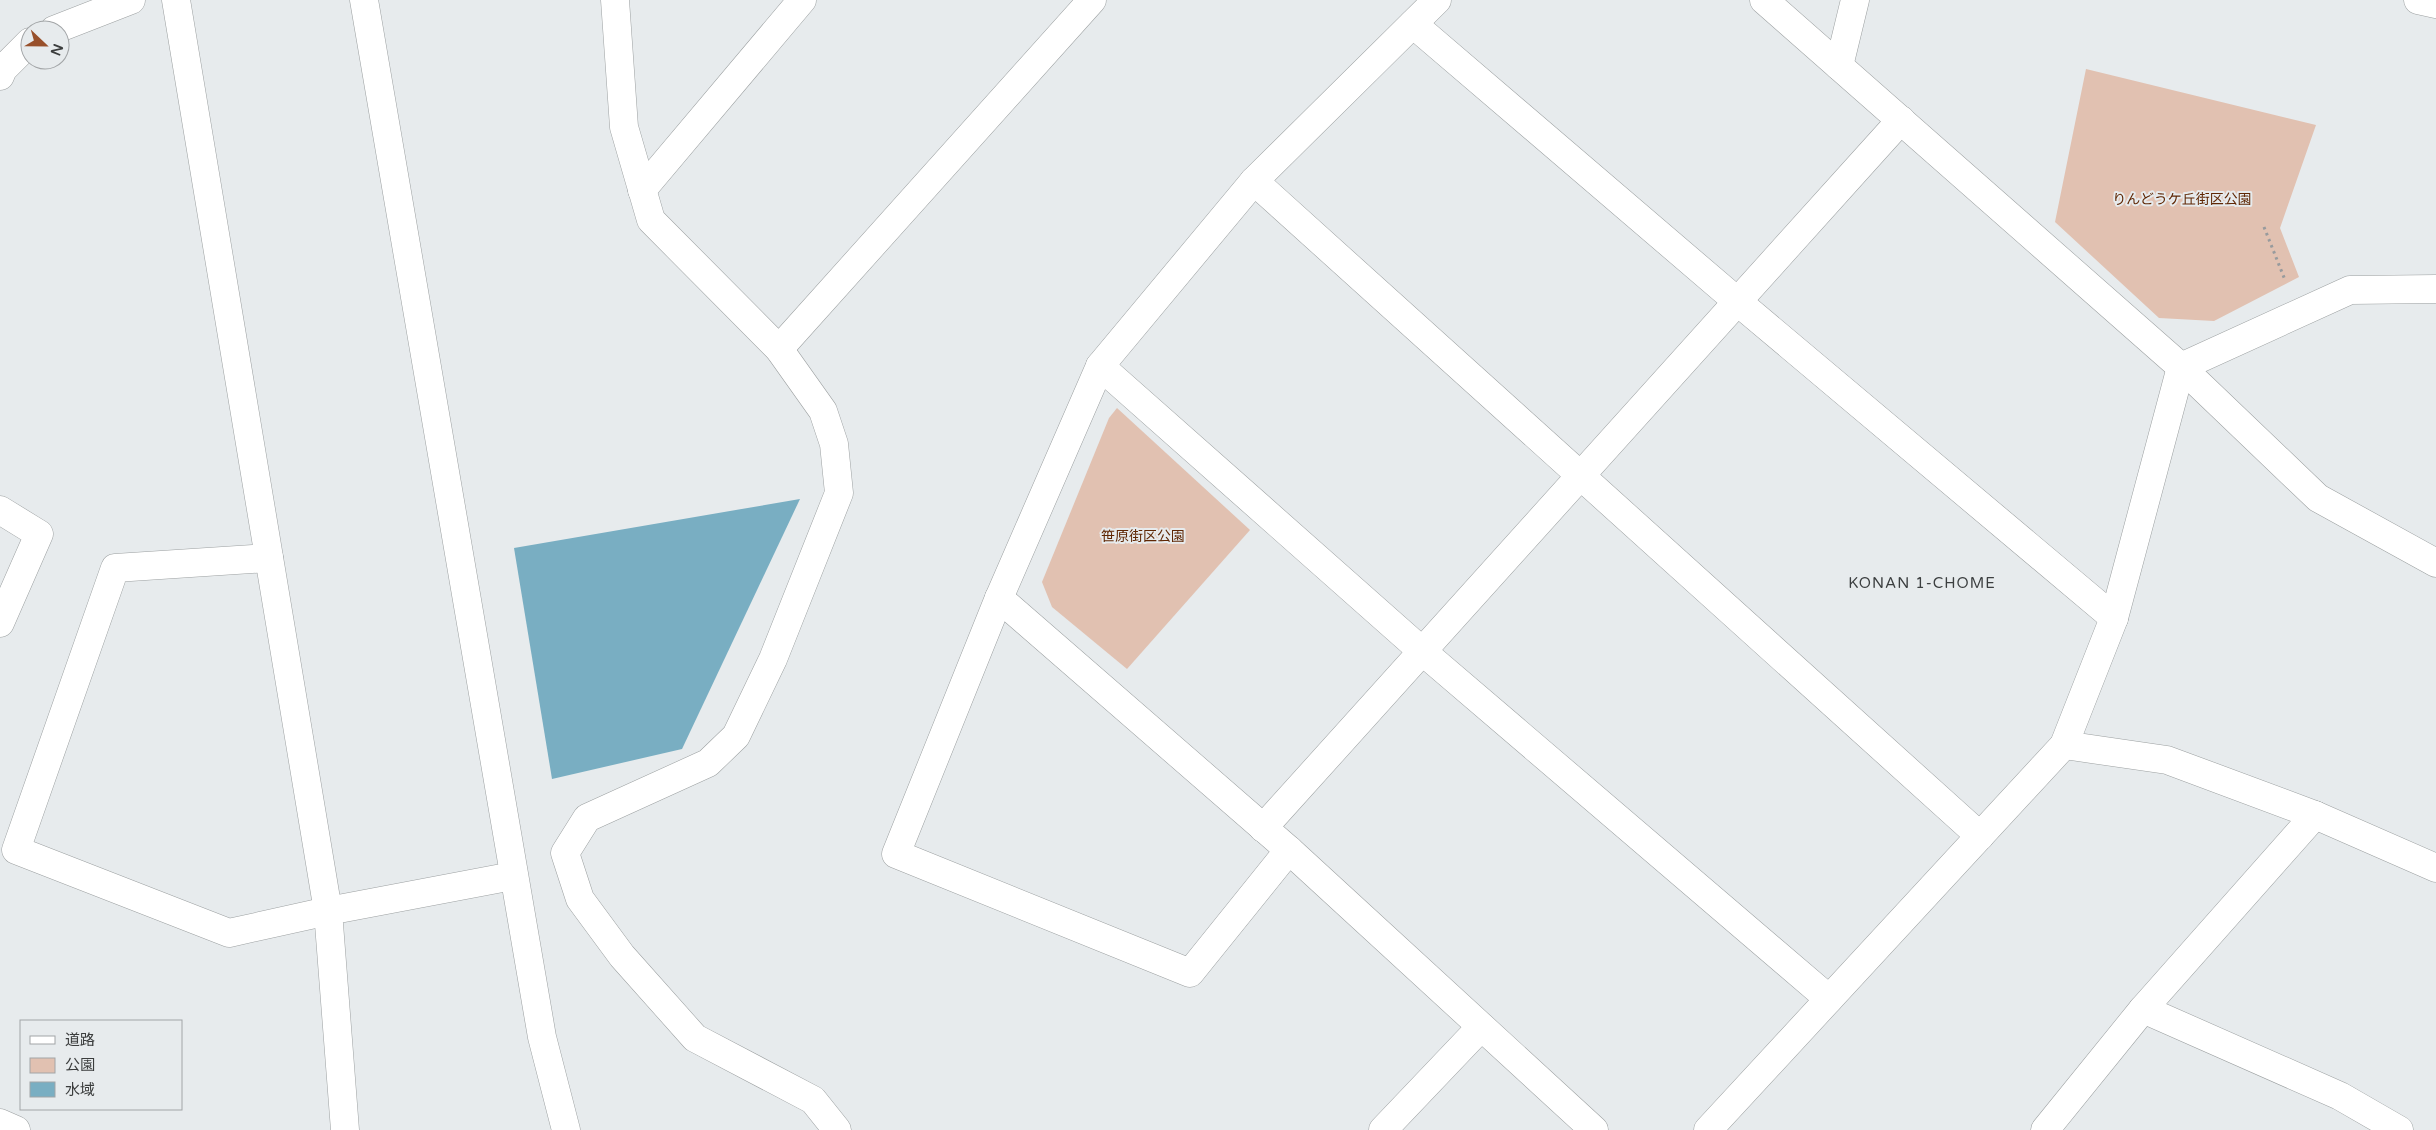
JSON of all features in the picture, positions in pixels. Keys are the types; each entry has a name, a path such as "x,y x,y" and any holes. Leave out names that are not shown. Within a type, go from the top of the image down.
{"street":[{"path":"70,24 131,0"},
{"path":"176,0 328,911 345,1130"},
{"path":"364,0 513,876 542,1037 566,1130"},
{"path":"615,0 624,127 651,220 779,349 824,411 834,444 839,493 773,659 736,736 708,763 587,818 565,853 580,899 622,956 695,1038 813,1100 837,1130"},
{"path":"642,190 802,0"},
{"path":"779,349 1092,0"},
{"path":"1289,850 1190,974 896,854 999,598 1100,366 1254,181 1437,0"},
{"path":"1764,0 2181,367 2318,498 2436,563"},
{"path":"1839,66 1855,0"},
{"path":"2418,0 2436,4"},
{"path":"1413,24 1738,302 2114,618"},
{"path":"0,76 3,69 20,52"},
{"path":"1263,828 1901,120"},
{"path":"1254,181 1980,836"},
{"path":"2181,367 2350,290 2436,289"},
{"path":"1100,366 1422,651 1828,1000"},
{"path":"1708,1130 2064,746 2114,618 2181,367"},
{"path":"0,510 39,534 0,623"},
{"path":"269,558 115,568 16,850 230,933 328,911 513,876"},
{"path":"999,598 1289,850 1594,1130"},
{"path":"2064,746 2167,760 2315,815 2436,868"},
{"path":"2045,1130 2143,1010 2315,815"},
{"path":"2143,1010 2340,1096 2398,1130"},
{"path":"1383,1130 1481,1027"},
{"path":"0,1122 16,1130"}],"path":[{"path":"2264,227 2298,314"}],"green space":[{"name":"りんどうケ丘街区公園","path":"2086,69 2316,125 2280,228 2299,277 2214,321 2159,318 2055,222"},
{"name":"笹原街区公園","path":"1117,408 1250,530 1127,669 1052,607 1042,582 1109,418"}],"water":[{"path":"800,499 682,749 552,779 514,548"}],"district":[{"name":"KONAN 1-CHOME","path":"1922,583"}]}
